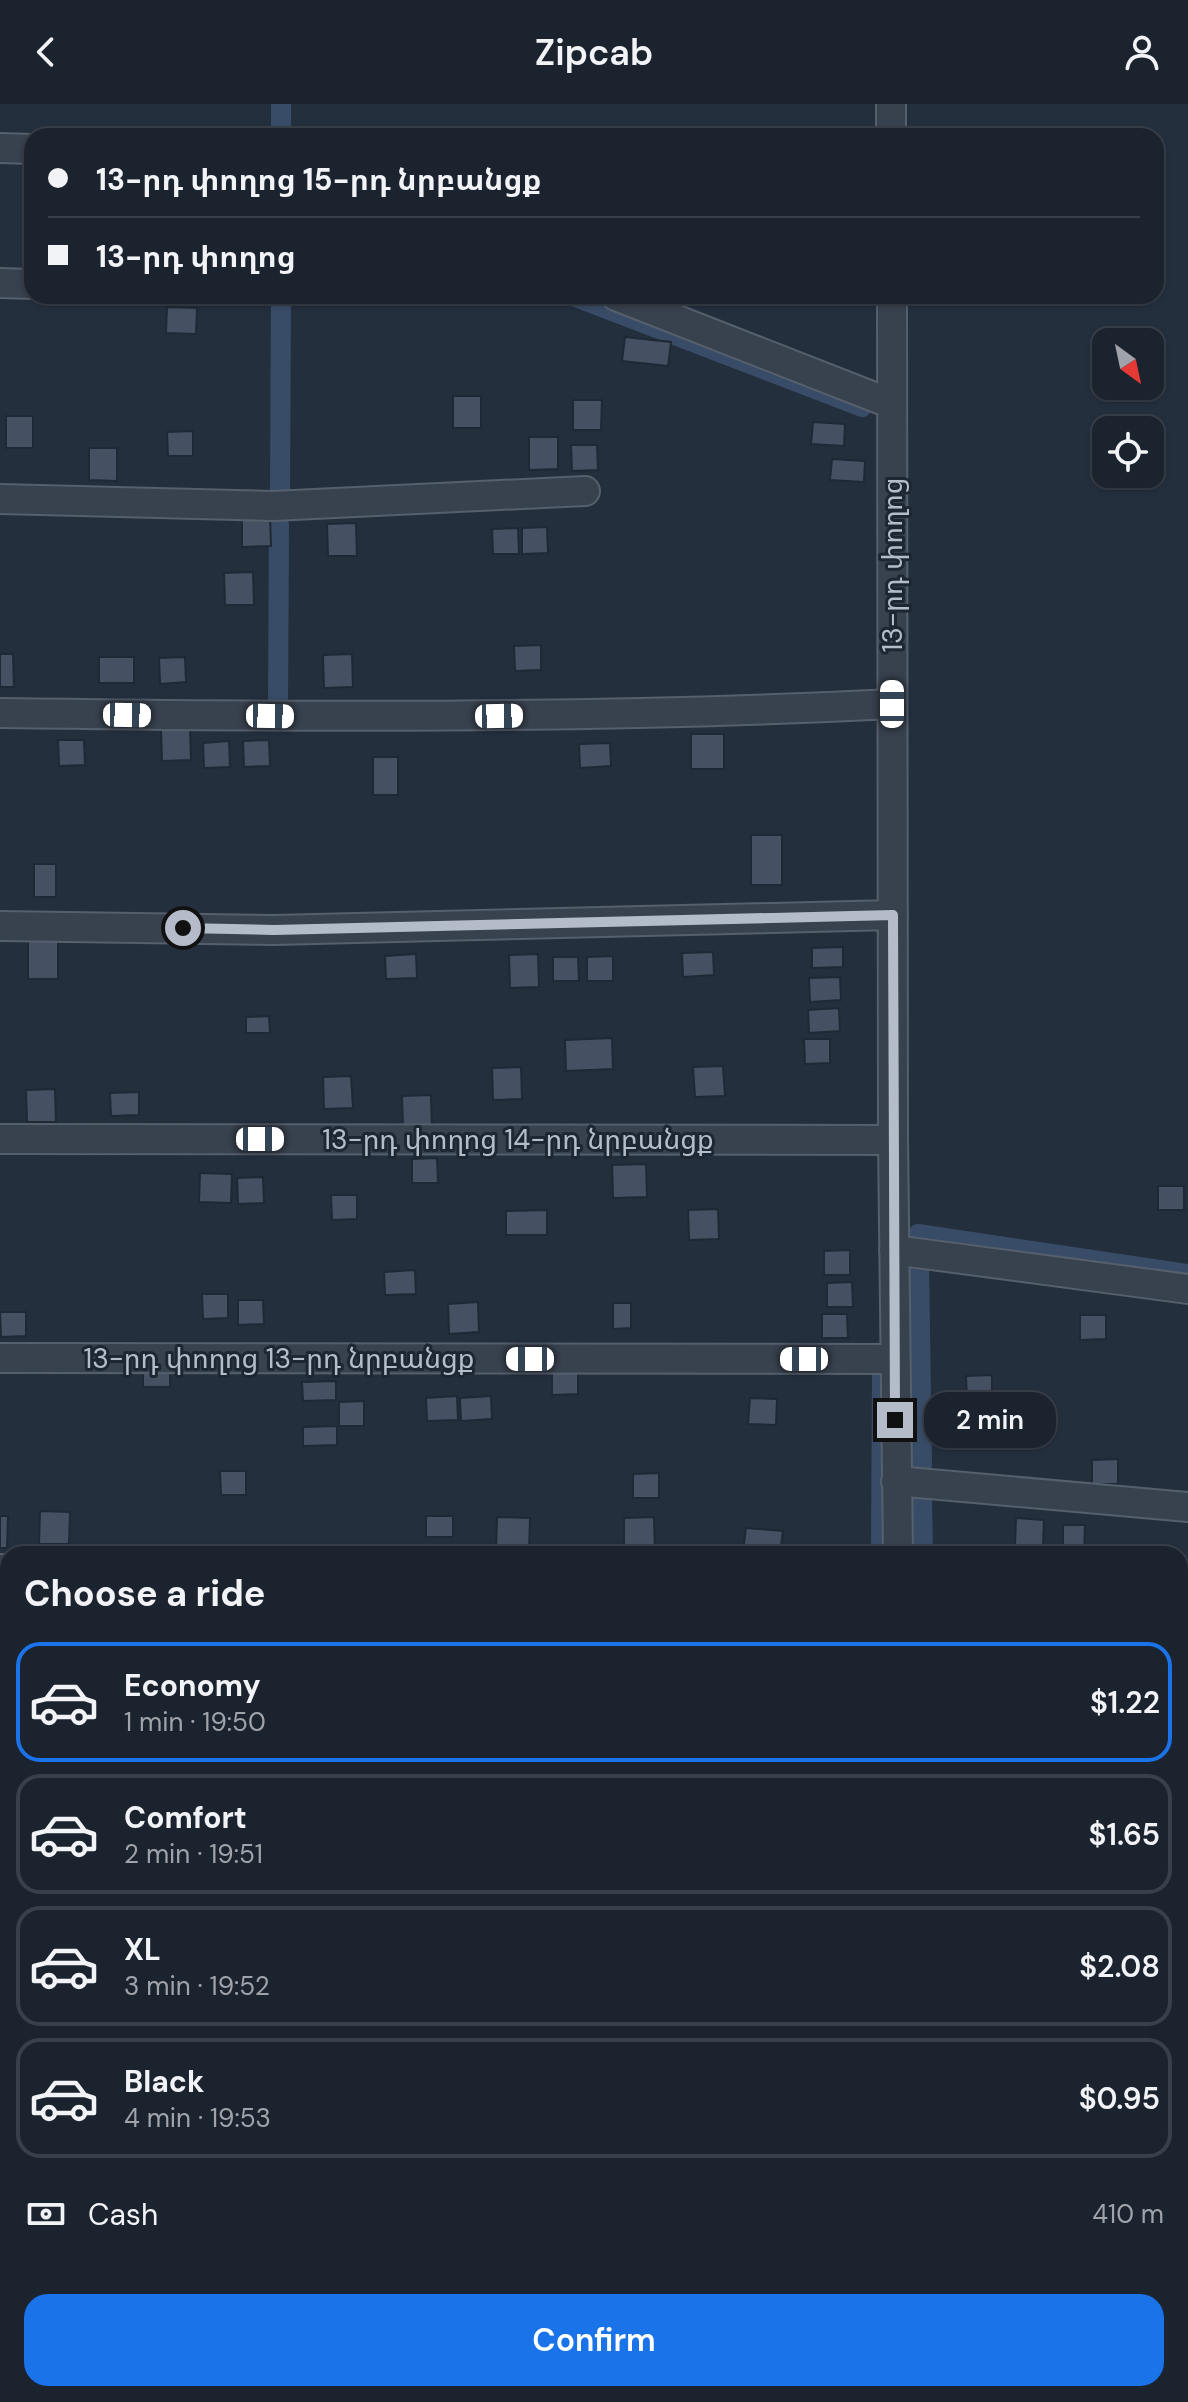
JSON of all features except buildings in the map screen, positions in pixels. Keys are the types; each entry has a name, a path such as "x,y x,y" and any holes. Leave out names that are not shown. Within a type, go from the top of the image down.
{"street":[{"path":"891,104 891,128"},
{"path":"0,148 24,149"},
{"path":"0,283 24,284"},
{"path":"636,304 892,404"},
{"name":"13-րդ փողոց","path":"892,304 893,1140 898,1546"},
{"path":"0,499 273,506 585,491"},
{"path":"0,713 377,718 744,712 892,704"},
{"path":"0,926 274,930 893,915"},
{"name":"13-րդ փողոց 14-րդ նրբանցք","path":"0,1139 893,1140"},
{"path":"894,1250 1188,1289"},
{"name":"13-րդ փողոց 13-րդ նրբանցք","path":"0,1358 895,1359"},
{"path":"896,1481 1188,1507"}],"waterway":[{"path":"281,104 281,128"},
{"path":"280,494 281,304"},
{"path":"594,304 862,407"},
{"path":"278,706 279,524"},
{"path":"918,1234 1188,1274"},
{"path":"919,1264 922,1465"},
{"path":"881,1546 882,1376"},
{"path":"922,1497 923,1546"}],"route":[{"path":"183,928 274,930 893,915 895,1420"}]}
